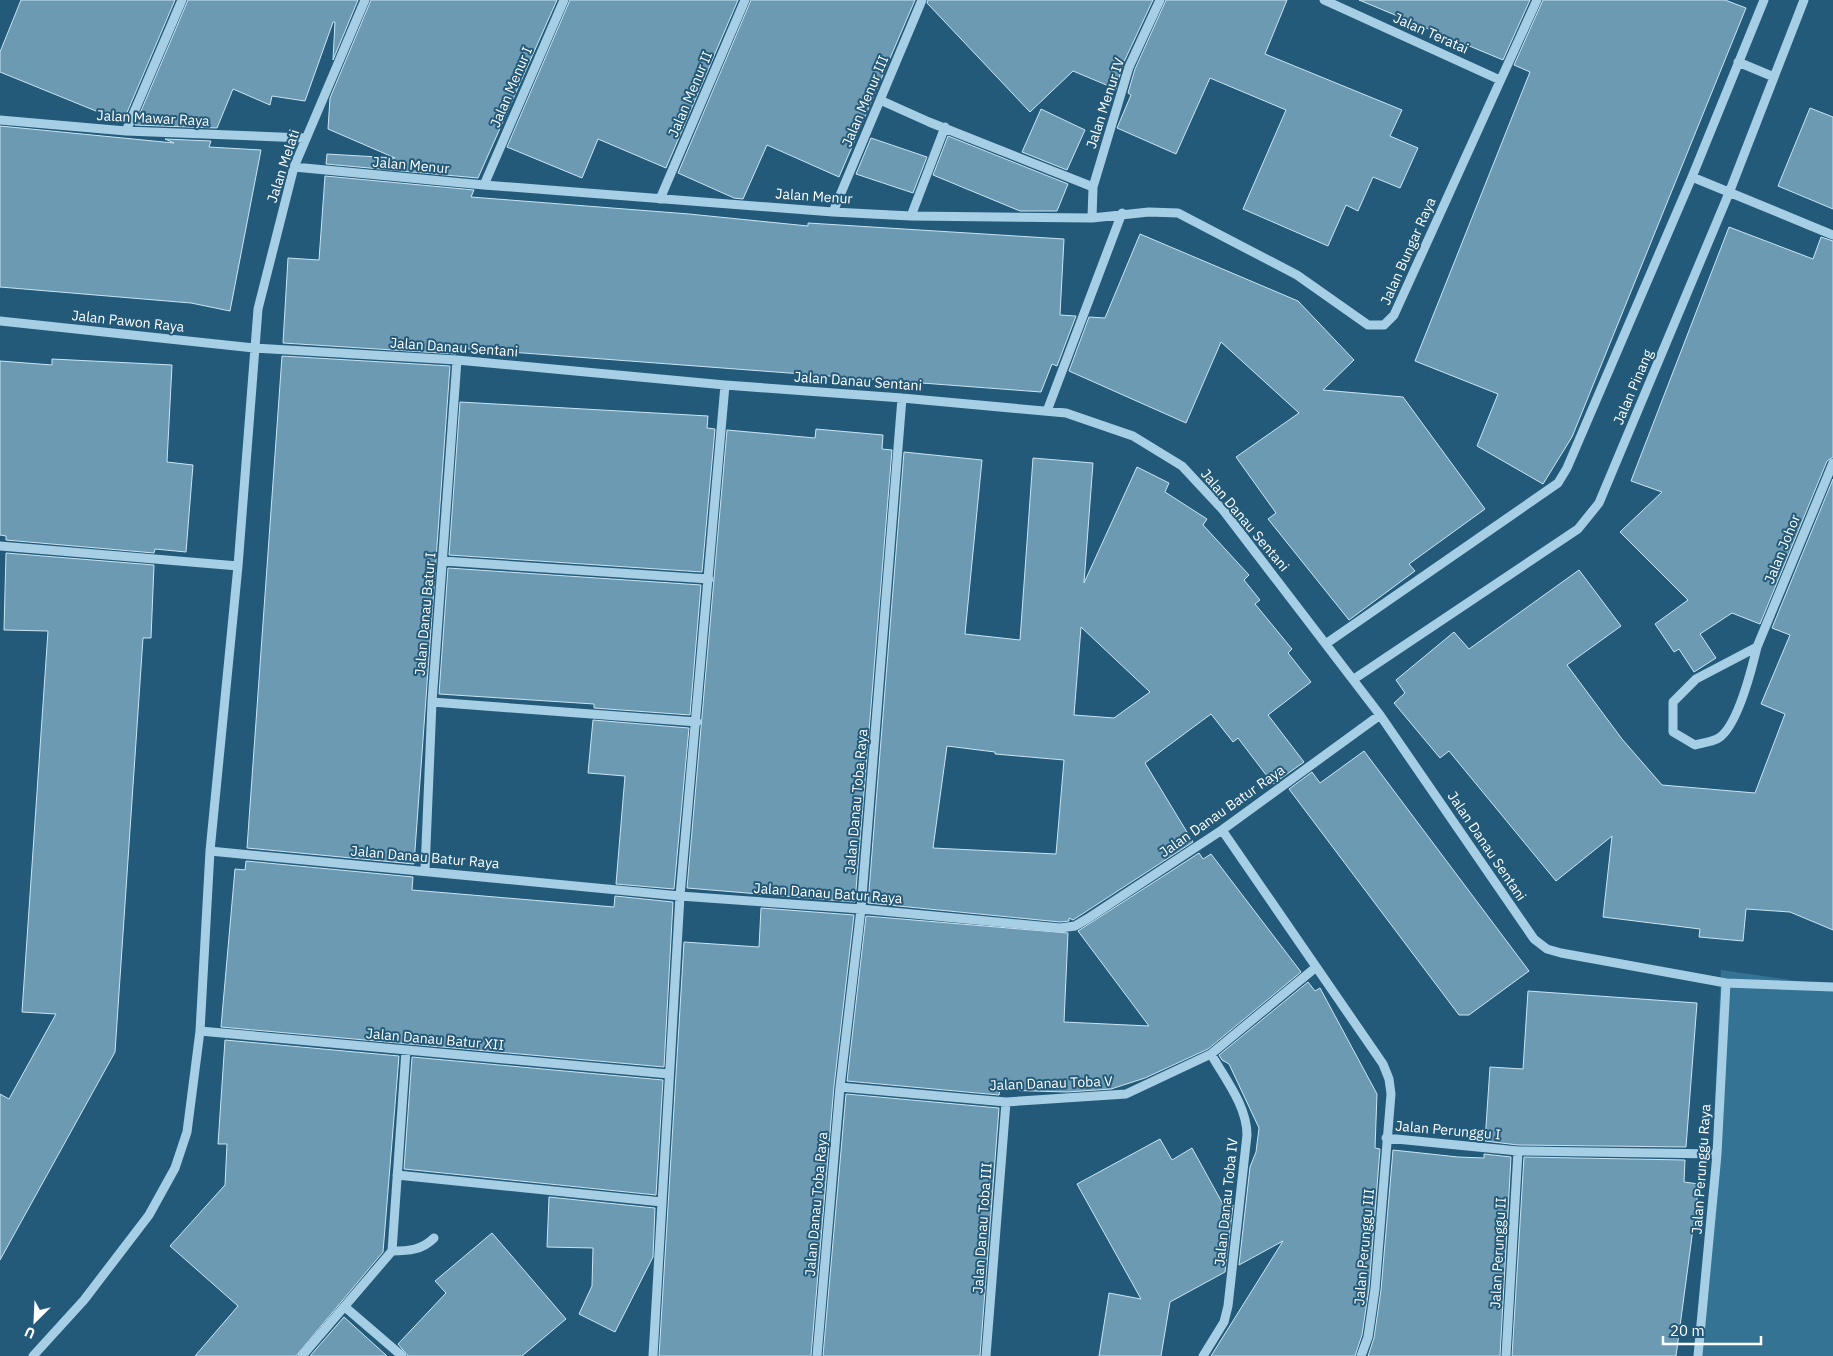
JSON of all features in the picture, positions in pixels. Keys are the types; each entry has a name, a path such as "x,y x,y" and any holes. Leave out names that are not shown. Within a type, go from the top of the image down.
{"street":[{"path":"126,131 182,0"},
{"name":"Jalan Melati","path":"32,1356 84,1300 149,1215 175,1168 187,1132 200,1031 210,851 238,566 258,309 294,168 305,138 365,0"},
{"name":"Jalan Menur I","path":"484,185 564,0"},
{"name":"Jalan Menur II","path":"660,199 745,0"},
{"name":"Jalan Menur III","path":"833,212 922,0"},
{"name":"Jalan Menur IV","path":"1092,218 1094,187 1129,67 1160,0"},
{"name":"Jalan Teratai","path":"1324,0 1500,80"},
{"name":"Jalan Bungar Raya","path":"1122,214 1178,213 1297,275 1368,325 1384,325 1394,315 1536,0"},
{"name":"Jalan Pinang","path":"1327,643 1558,483 1571,459 1692,177 1764,0"},
{"name":"Jalan Pinang","path":"1354,680 1578,529 1599,503 1729,193 1804,0"},
{"path":"1738,62 1774,78"},
{"path":"880,100 1094,187"},
{"name":"Jalan Mawar Raya","path":"0,120 126,131 305,138"},
{"path":"911,216 945,127"},
{"name":"Jalan Menur","path":"294,168 833,212 911,216 1092,218 1122,214"},
{"path":"1692,177 1833,235"},
{"path":"1047,411 1122,214"},
{"name":"Jalan Pawon Raya","path":"0,321 254,348"},
{"name":"Jalan Danau Sentani","path":"254,348 457,360 725,385 1047,411 1066,413 1133,436 1182,466 1223,510 1327,643 1380,715 1534,939 1547,949 1561,953 1726,983 1833,987"},
{"name":"Jalan Danau Batur I","path":"425,870 432,702 457,360"},
{"path":"653,1356 668,1074 680,896 697,722 725,385"},
{"name":"Jalan Danau Toba Raya","path":"817,1356 840,1087 861,909 902,398"},
{"name":"Jalan Johor","path":"1757,647 1696,679 1672,702 1673,732 1695,745 1719,738 1737,713 1750,676 1757,647 1833,462"},
{"path":"0,546 238,566"},
{"path":"443,561 709,579"},
{"path":"432,702 697,722"},
{"name":"Jalan Danau Batur Raya","path":"210,851 425,870 680,896 861,909 1060,928 1075,926 1222,830 1380,715"},
{"name":"Jalan Perunggu I","path":"1222,830 1315,968 1383,1064 1389,1079 1391,1094 1386,1138 1518,1151 1717,1154"},
{"name":"Jalan Danau Toba V","path":"840,1087 1006,1102 1126,1094 1211,1054 1315,968"},
{"name":"Jalan Perunggu Raya","path":"1698,1356 1717,1154 1726,983"},
{"name":"Jalan Danau Batur XII","path":"200,1031 668,1074"},
{"path":"302,1356 346,1307 392,1251 406,1050"},
{"name":"Jalan Danau Toba IV","path":"1203,1356 1224,1322 1228,1306 1247,1135 1247,1121 1241,1107 1211,1054"},
{"name":"Jalan Danau Toba III","path":"986,1356 1006,1102"},
{"name":"Jalan Perunggu III","path":"1361,1356 1368,1337 1375,1289 1386,1138"},
{"name":"Jalan Perunggu II","path":"1506,1356 1518,1151"},
{"path":"397,1175 662,1202"},
{"path":"392,1251 409,1251 426,1246 434,1238"},
{"path":"346,1307 402,1356"}],"shaded area":[{"path":"1721,970 1833,986 1833,1356 1703,1356"}],"building":[{"path":"21,0 175,0 123,122 0,72 0,52"},
{"path":"188,0 358,0 333,60 335,22 333,22 305,101 272,96 270,105 233,89 217,128 135,125"},
{"path":"371,0 557,0 478,178 326,164 327,154 395,158 328,129 330,98"},
{"path":"570,0 738,0 666,168 598,139 582,178 507,147"},
{"path":"751,0 915,0 839,177 767,145 743,199 734,198 678,173"},
{"path":"928,0 1153,0 1123,64 1116,89 1073,71 1030,112 927,3"},
{"path":"1166,0 1287,0 1265,54 1402,110 1390,136 1418,148 1400,188 1373,177 1358,211 1346,205 1328,246 1243,209 1286,110 1210,78 1176,154 1117,128 1131,95 1128,93 1135,69"},
{"path":"1359,0 1530,0 1503,60"},
{"path":"1543,0 1725,0 1746,8 1572,437 1543,484 1477,446 1498,394 1415,361 1530,72 1514,65"},
{"path":"1810,108 1833,117 1833,209 1778,186"},
{"path":"1041,109 1085,130 1067,170 1022,152"},
{"path":"0,126 174,143 165,139 211,141 209,147 261,150 230,311 191,303 0,287"},
{"path":"948,136 1068,184 1057,211 1020,211 933,175"},
{"path":"871,138 927,157 913,193 856,174"},
{"path":"325,176 474,190 471,197 689,214 808,226 808,223 1064,239 1060,315 1076,316 1057,366 1052,364 1041,392 457,348 456,354 283,343 288,258 319,260"},
{"path":"1729,227 1813,259 1821,237 1833,241 1833,457 1827,461 1760,624 1732,613 1700,634 1716,658 1694,672 1679,649 1674,652 1655,624 1688,600 1620,532 1662,492 1631,481"},
{"path":"1140,234 1298,301 1354,360 1323,390 1403,397 1485,509 1409,564 1415,571 1349,620 1268,519 1276,513 1236,457 1299,413 1221,342 1186,423 1069,371 1089,317 1105,318"},
{"path":"282,356 450,366 414,864 247,848"},
{"path":"52,359 172,365 167,462 193,465 186,552 155,549 154,553 6,540 6,536 0,535 0,361 52,365"},
{"path":"460,402 708,416 707,428 715,429 702,572 449,555"},
{"path":"816,429 883,435 882,449 892,450 855,902 687,888 727,430 815,438"},
{"path":"904,452 982,460 965,634 1020,640 1033,458 1093,463 1084,583 1137,467 1169,483 1165,492 1207,519 1203,525 1249,575 1244,580 1260,600 1255,604 1292,649 1288,653 1311,682 1268,715 1304,762 1273,784 1238,738 1233,742 1211,714 1145,763 1193,842 1073,920 1069,918 1069,921 1060,922 868,903","holes":["1081,627 1150,692 1114,718 1074,715","947,746 995,752 995,754 1064,760 1056,854 933,848"]},
{"path":"1833,479 1833,930 1790,912 1746,909 1743,941 1699,937 1700,929 1603,917 1612,836 1556,881 1449,751 1440,758 1394,703 1405,693 1396,680 1454,632 1469,649 1579,570 1621,626 1567,665 1622,739 1662,785 1755,793 1785,714 1761,704 1790,635 1772,628"},
{"path":"6,553 154,565 151,638 143,638 115,1052 0,1260 0,1094 9,1099 56,1014 22,1012 48,631 4,630"},
{"path":"448,568 701,585 690,715 594,708 594,704 439,694"},
{"path":"593,720 689,728 674,889 616,884 625,776 588,773"},
{"path":"1364,751 1529,971 1469,1015 1459,1015 1289,789 1312,772 1320,783"},
{"path":"1199,853 1203,859 1211,854 1301,972 1208,1049 1145,1078 1111,1089 1067,1092 1000,1090 999,1095 847,1081 866,916 1068,933 1064,1022 1149,1026 1078,931"},
{"path":"246,861 413,877 412,890 614,907 615,896 673,902 664,1067 221,1027 235,869 245,870"},
{"path":"761,908 854,915 834,1086 811,1356 659,1356 684,942 759,947"},
{"path":"1308,982 1315,991 1320,988 1377,1094 1375,1148 1380,1149 1369,1288 1362,1335 1355,1356 1211,1356 1283,1241 1239,1265 1250,1167 1256,1152 1259,1128 1229,1064 1222,1060 1219,1055"},
{"path":"1528,991 1697,1003 1686,1147 1518,1145 1485,1141 1490,1067 1523,1069"},
{"path":"225,1040 399,1056 383,1252 296,1356 195,1356 238,1306 170,1246 225,1185 227,1144 218,1144"},
{"path":"412,1057 663,1080 656,1195 404,1169"},
{"path":"846,1094 999,1108 980,1356 823,1356"},
{"path":"1160,1139 1172,1160 1192,1148 1229,1215 1233,1205 1225,1272 1170,1302 1161,1356 1099,1356 1109,1293 1141,1299 1077,1184"},
{"path":"1393,1150 1458,1157 1484,1158 1484,1154 1511,1157 1500,1356 1368,1356 1374,1338 1381,1290"},
{"path":"1524,1157 1685,1160 1684,1182 1699,1184 1676,1356 1512,1356"},
{"path":"549,1197 655,1208 653,1257 615,1332 579,1314 592,1286 593,1248 547,1247"},
{"path":"492,1233 566,1319 522,1356 408,1356 398,1344 446,1293 435,1281"},
{"path":"344,1317 387,1356 310,1356"}]}
